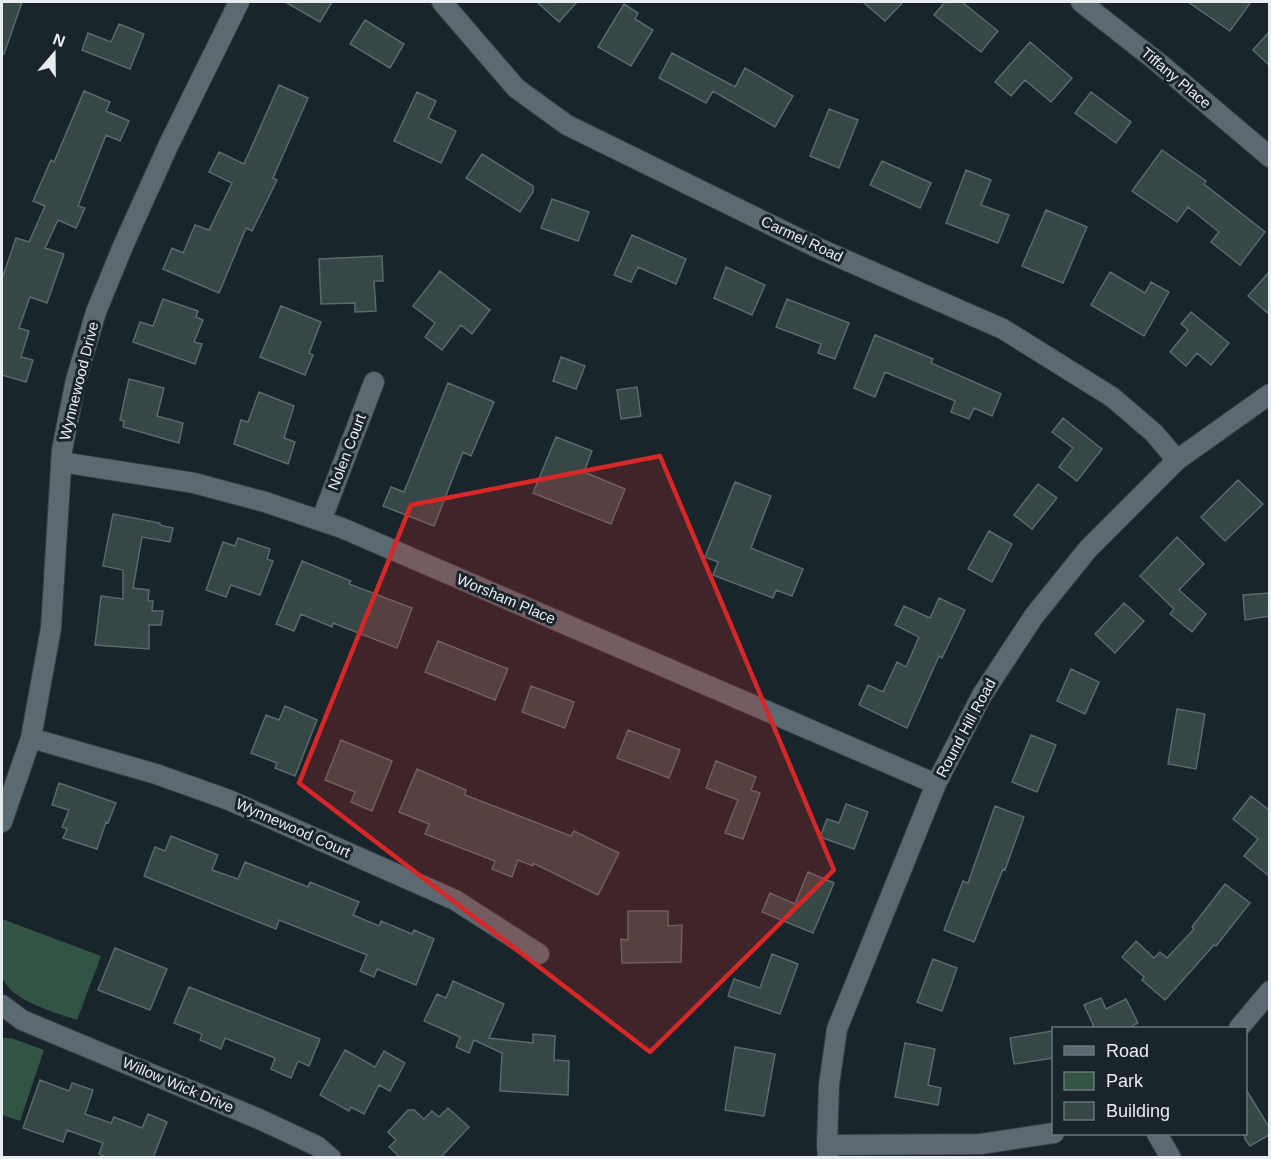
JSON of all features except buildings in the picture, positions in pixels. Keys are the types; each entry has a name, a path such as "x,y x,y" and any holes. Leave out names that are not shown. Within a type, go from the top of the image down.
{"street":[{"name":"Wynnewood Drive","path":"2,822 31,738 51,628 61,462 76,380 96,312 123,246 169,144 239,2"},
{"name":"Carmel Road","path":"442,2 516,88 567,125 818,248 1003,329 1112,397 1154,434 1176,460"},
{"name":"Tiffany Place","path":"1081,2 1160,64 1269,157"},
{"name":"Nolen Court","path":"321,521 374,382"},
{"name":"Round Hill Road","path":"828,1151 829,1085 837,1029 936,784 982,695 1034,616 1088,549 1176,460 1269,394"},
{"name":"Worsham Place","path":"61,462 194,483 265,502 321,521 936,784"},
{"name":"Wynnewood Court","path":"31,738 156,774 229,800 455,900 539,954"},
{"path":"1241,1027 1269,991"},
{"name":"Willow Wick Drive","path":"2,1005 22,1020 259,1119 317,1146 331,1158"},
{"name":"Willow Wick Drive","path":"2,1020 22,1020"},
{"path":"828,1151 981,1144 1052,1133"},
{"path":"1158,1135 1171,1158"}],"highlighted area":[{"path":"660,456 834,870 650,1052 299,783 411,505"}],"green space":[{"path":"2,919 101,956 77,1020 23,999 6,985 1,972"},
{"path":"2,1038 11,1038 44,1050 20,1121 2,1115"}]}
